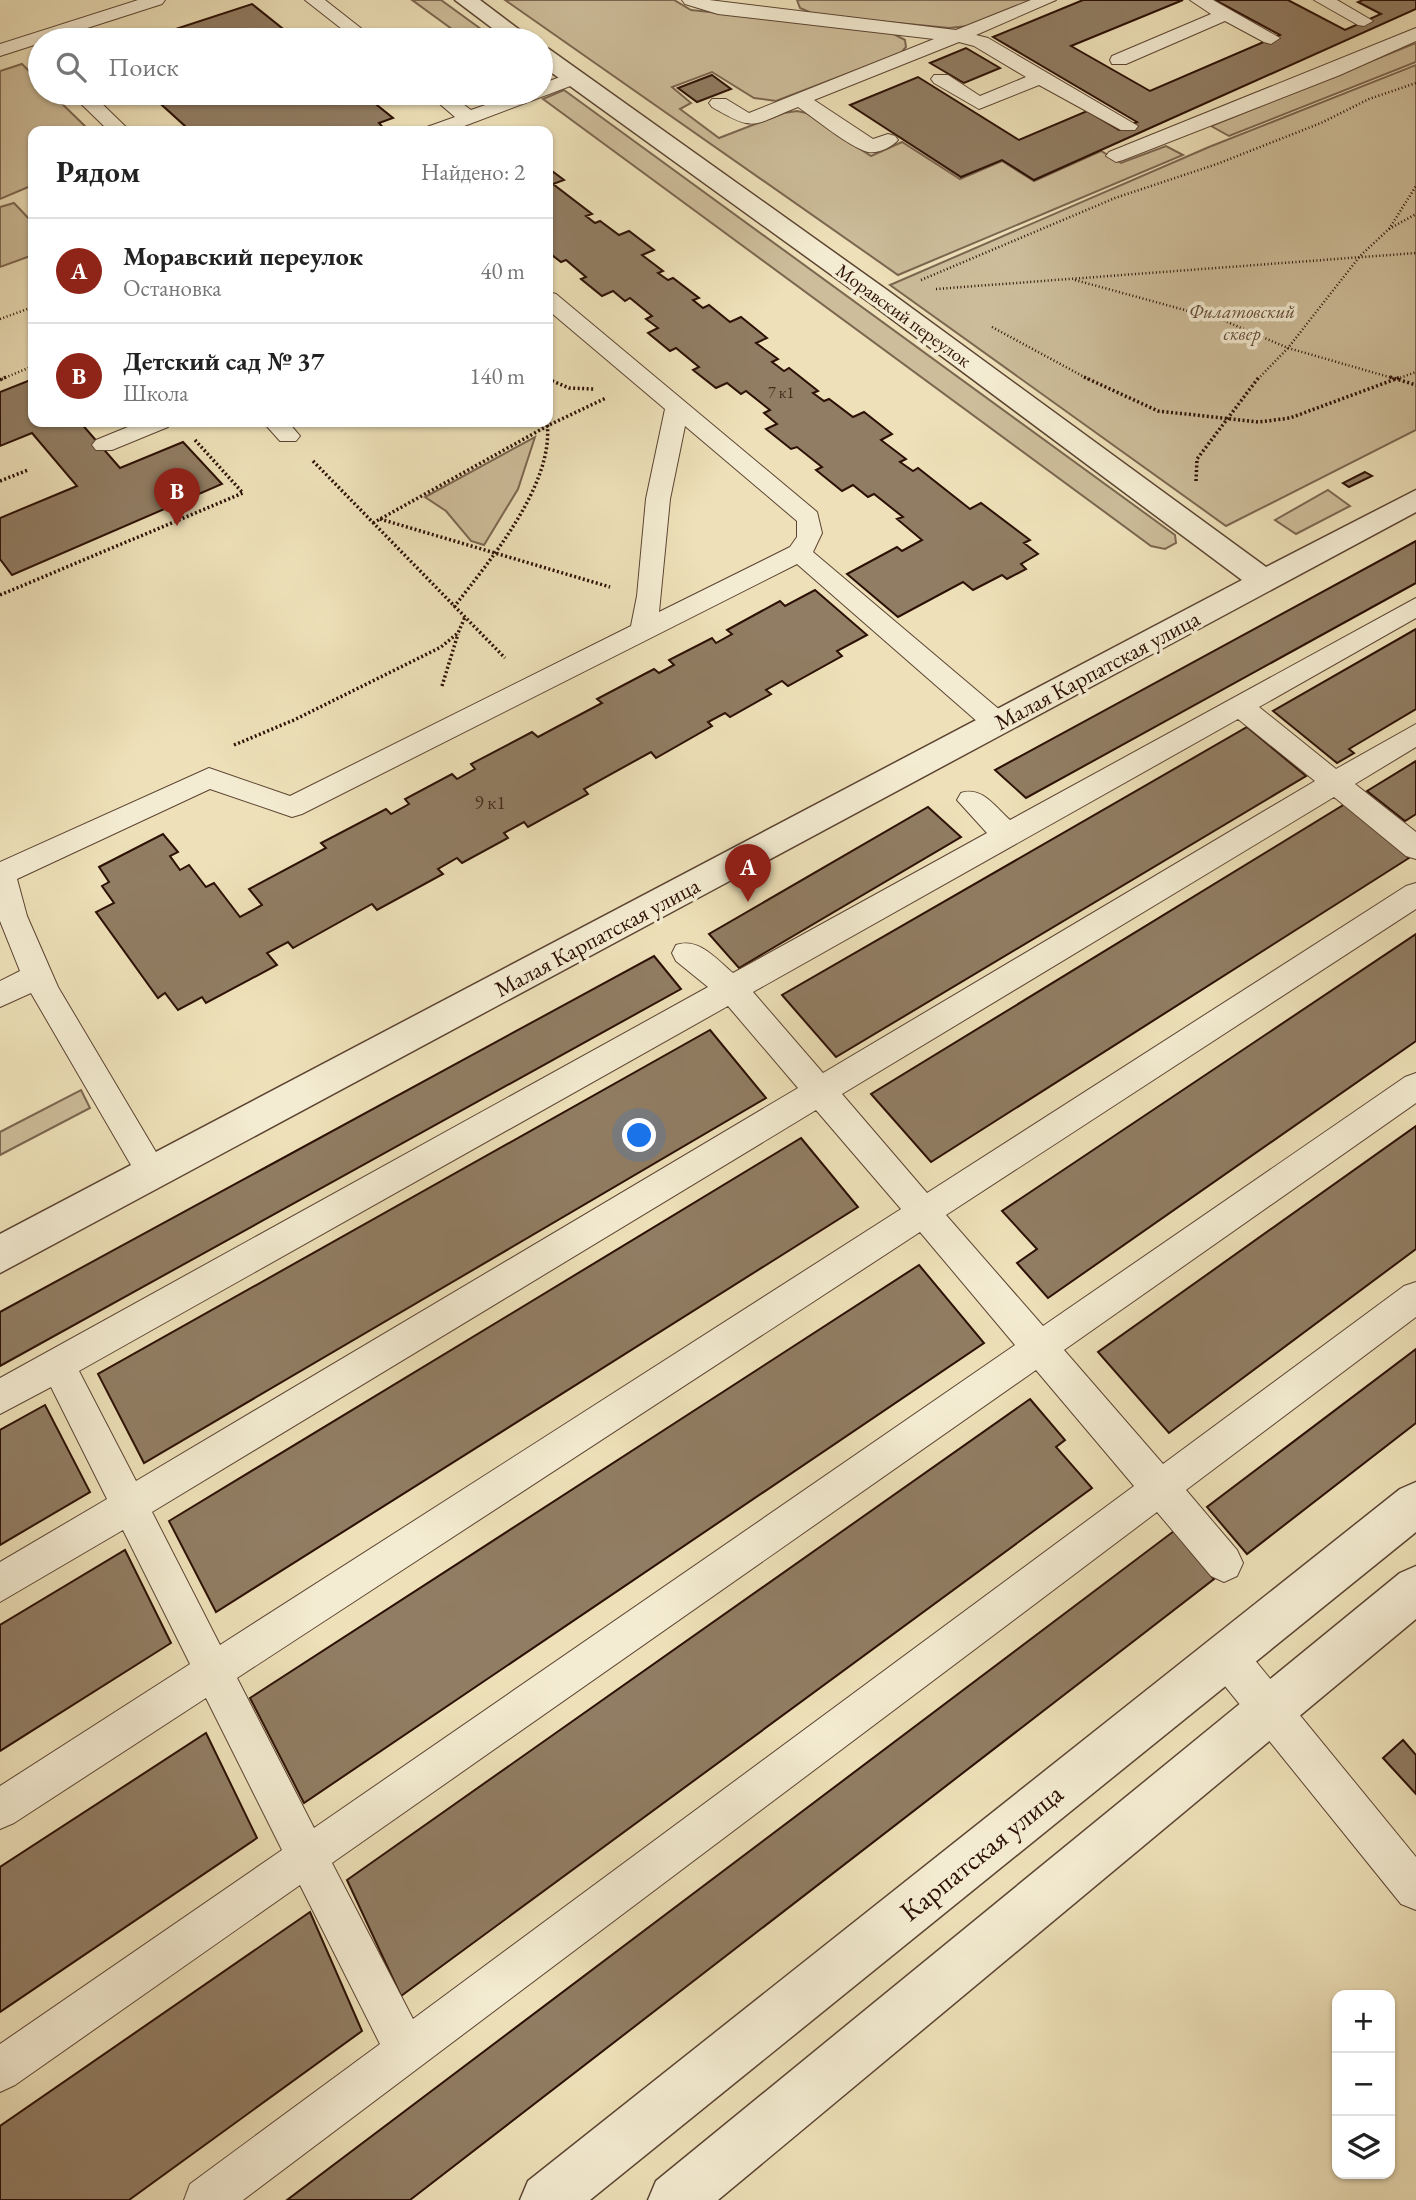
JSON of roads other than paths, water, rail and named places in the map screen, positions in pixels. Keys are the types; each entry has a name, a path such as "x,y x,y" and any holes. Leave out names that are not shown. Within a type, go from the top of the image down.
{"street":[{"path":"466,0 505,28"},
{"name":"Моравский переулок","path":"553,63 888,293 1264,581"},
{"name":"Малая Карпатская улица","path":"0,1255 1416,500"},
{"name":"Карпатская улица","path":"547,2200 1416,1504"},
{"path":"674,2200 1416,1589"}],"lane":[{"path":"84,28 153,0"},
{"path":"314,0 351,28"},
{"path":"691,0 718,9 958,36 981,42 1141,134"},
{"path":"748,11 766,0"},
{"path":"719,103 748,120 1047,0"},
{"path":"1199,0 1271,38"},
{"path":"1323,0 1370,24 1408,37"},
{"path":"1119,60 1226,15"},
{"path":"1116,156 1141,134 1333,71 1408,37"},
{"path":"0,50 28,48"},
{"path":"1308,58 1333,71"},
{"path":"553,86 574,78"},
{"path":"941,79 979,103 1040,78"},
{"path":"800,100 872,146 888,140"},
{"path":"93,105 115,126"},
{"path":"451,105 468,118"},
{"path":"447,126 503,105"},
{"path":"153,1174 117,1111 48,1004 10,915 1,874 209,778 292,807 799,553 812,530 808,518 553,303"},
{"path":"643,629 650,596 658,499 677,406"},
{"path":"104,445 148,427"},
{"path":"799,553 997,723"},
{"path":"0,1397 1416,607"},
{"path":"1240,706 1416,848"},
{"path":"0,1583 1416,734"},
{"path":"971,800 1007,835"},
{"path":"0,1809 1416,894"},
{"path":"687,953 732,989 1224,1563"},
{"path":"0,995 37,976"},
{"path":"0,2070 1416,1086"},
{"path":"205,2200 1416,1297"},
{"path":"58,1365 406,2051"},
{"path":"1226,1656 1416,1889"}],"place":[{"name":"Детский сад № 37","path":"177,526"},
{"name":"Моравский переулок","path":"748,902"}],"park label":[{"name":"Филатовский сквер","path":"1242,322"}]}
